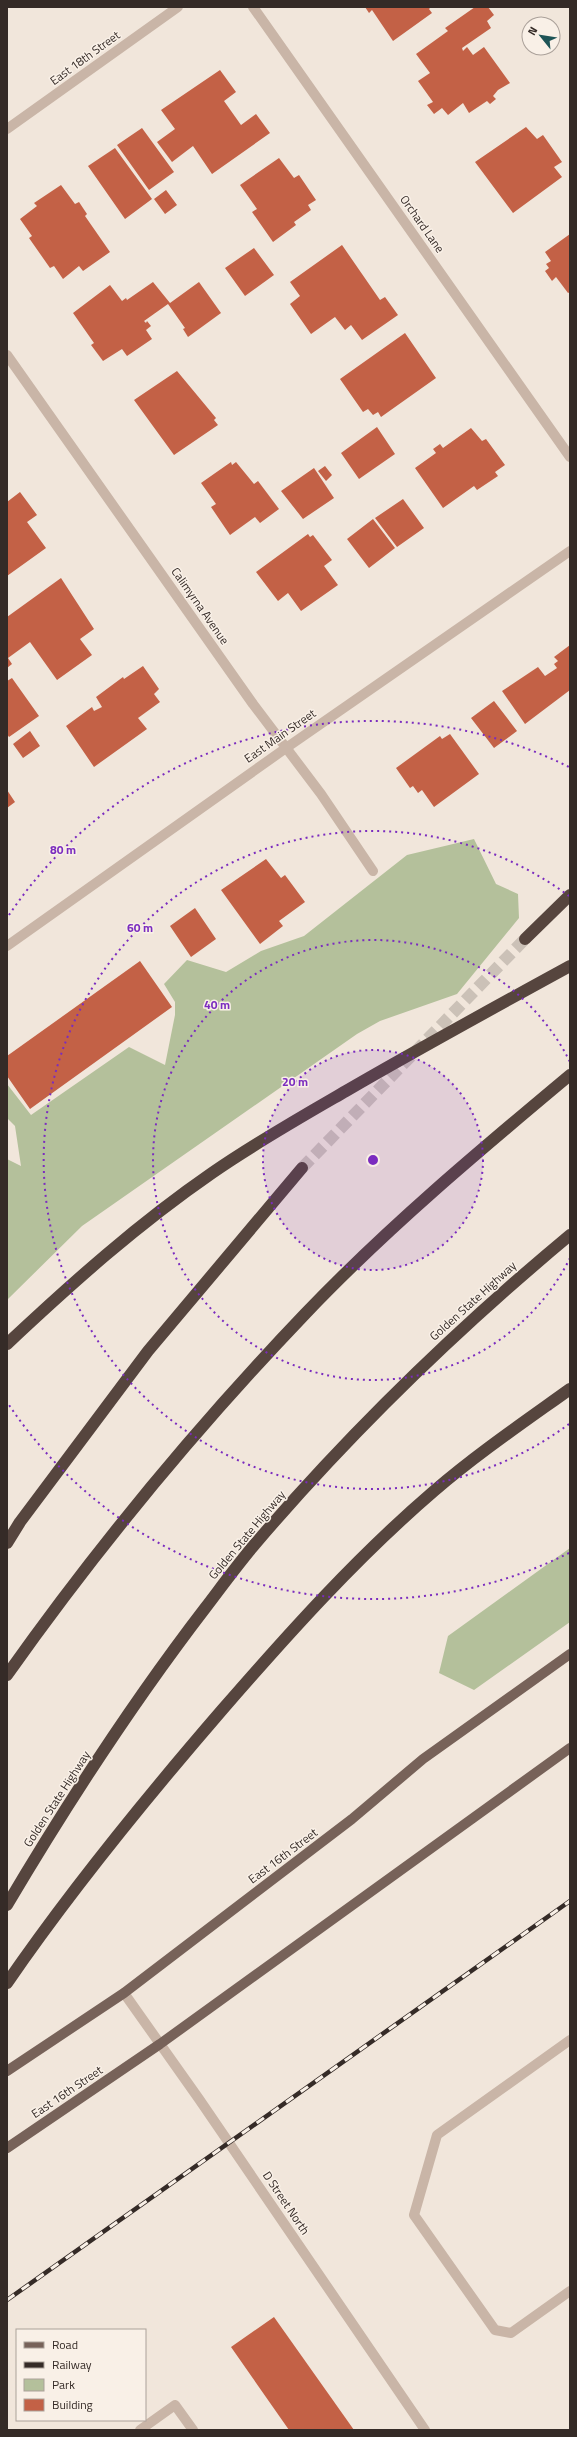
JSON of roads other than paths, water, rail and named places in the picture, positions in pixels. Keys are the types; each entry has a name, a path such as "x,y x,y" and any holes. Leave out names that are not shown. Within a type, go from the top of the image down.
{"highway":[{"path":"525,939 570,895"},
{"path":"7,1344 66,1289 148,1220 212,1173 281,1129 434,1040 570,966"},
{"path":"7,1675 49,1615 154,1483 306,1313 421,1202 570,1075"},
{"path":"7,1543 148,1351 302,1168"},
{"name":"Golden State Highway","path":"7,1905 46,1839 161,1665 253,1546 320,1470 400,1389 493,1300 570,1235"},
{"path":"7,1983 51,1918 140,1804 342,1576 434,1490 501,1438 570,1389"}],"main road":[{"name":"East 16th Street","path":"7,2072 124,1993 352,1819 423,1759 570,1654"},
{"name":"East 16th Street","path":"7,2148 160,2044 570,1748"}],"street":[{"name":"East 18th Street","path":"7,129 178,7"},
{"name":"Orchard Lane","path":"253,7 570,457"},
{"name":"Calimyrna Avenue","path":"7,355 248,698 286,748 373,871"},
{"name":"East Main Street","path":"7,946 286,748 570,551"},
{"name":"D Street North","path":"124,1993 425,2430"},
{"path":"570,2040 437,2135 414,2215 496,2330 511,2333 570,2291"},
{"path":"140,2430 175,2405 193,2430"}],"tunnel":[{"path":"302,1168 525,939"}],"railway":[{"path":"7,2300 570,1901"}]}
